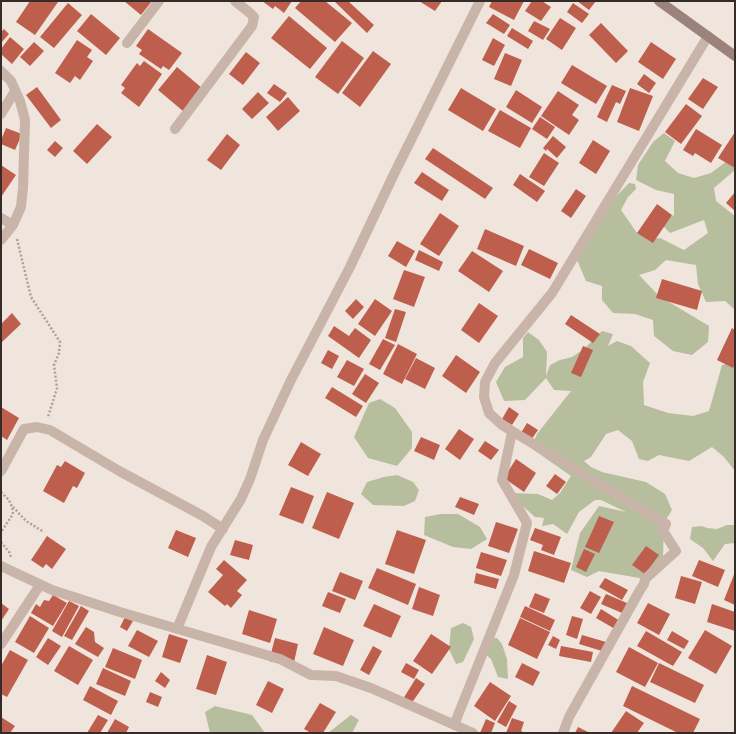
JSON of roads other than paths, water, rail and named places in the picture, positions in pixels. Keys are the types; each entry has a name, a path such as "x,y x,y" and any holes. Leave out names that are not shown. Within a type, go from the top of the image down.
{"main road":[{"path":"659,1 735,56"}],"street":[{"path":"127,43 159,1"},
{"path":"175,129 252,26 254,17 235,1"},
{"path":"177,629 207,554 241,499 250,479 263,440 291,380 350,267 394,174 480,1"},
{"path":"563,733 569,717 644,584 645,579 676,551 663,531 666,524 502,425 489,413 484,397 485,382 495,363 552,293 708,36"},
{"path":"1,71 10,81 26,120 21,207 13,225 1,240"},
{"path":"1,114 15,91"},
{"path":"1,218 13,225"},
{"path":"1,471 24,429 37,427 50,430 121,472 203,516 223,529"},
{"path":"454,725 514,575 527,524 502,480 512,432"},
{"path":"1,566 52,590 107,608 280,659 311,675 336,676 371,688 473,733"},
{"path":"1,644 40,585"}]}
